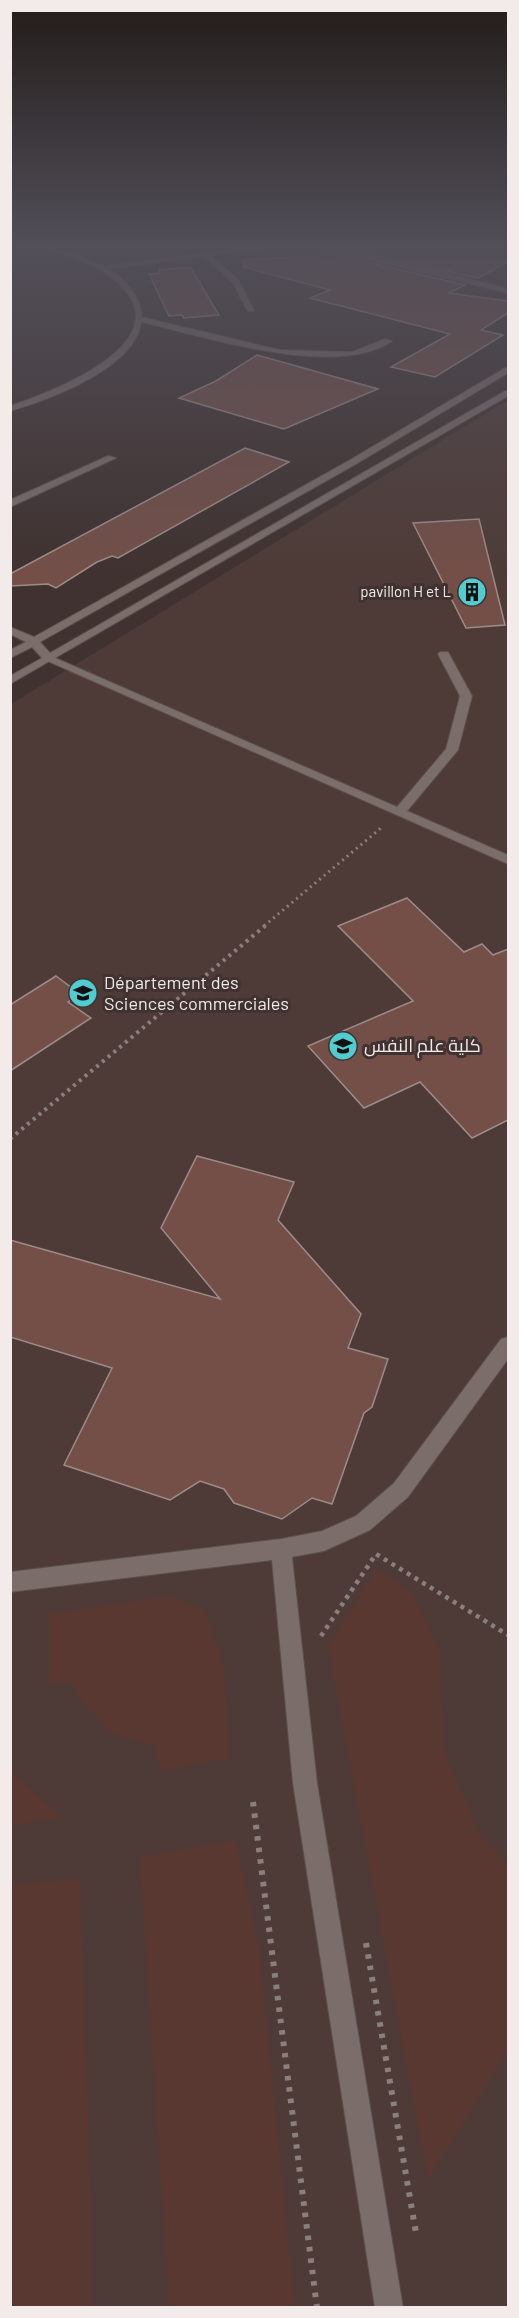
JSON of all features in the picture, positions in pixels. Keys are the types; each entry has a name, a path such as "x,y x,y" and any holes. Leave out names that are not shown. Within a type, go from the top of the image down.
{"main road":[{"path":"10,409 67,388 93,374 114,356"},
{"path":"10,655 353,462 508,370"},
{"path":"10,681 508,393"},
{"path":"10,504 111,458"},
{"path":"10,630 33,641 49,659"},
{"path":"399,812 452,750 466,696 444,654"},
{"path":"10,655 49,659 508,860"},
{"path":"10,1582 281,1549 324,1541 363,1523 401,1490 508,1345"},
{"path":"281,1549 304,1783 389,2307"}],"path":[{"path":"10,1140 399,812"},
{"path":"321,1646 321,1635 376,1554 508,1635"},
{"path":"253,1802 317,2307"},
{"path":"365,1938 416,2233"}],"shaded area":[{"path":"508,400 508,2307 11,2307 11,704"},
{"path":"377,1569 413,1593 440,1652 444,1751 480,1834 508,1863 508,2052 428,2179 328,1646"},
{"path":"168,1596 204,1609 225,1669 229,1758 161,1771 155,1746 111,1733 83,1703 73,1683 49,1684 49,1614"},
{"path":"14,1774 65,1818 11,1825 11,1775"},
{"path":"236,1840 259,1948 295,2307 169,2307 140,1857"},
{"path":"80,1879 91,2207 91,2307 11,2307 11,1884"}],"building":[{"path":"255,356 261,356 378,389 284,429 179,398 216,381"},
{"path":"410,356 469,356 435,377 391,367"},
{"path":"245,448 289,462 118,558 112,556 97,562 56,588 48,584 10,586 10,574"},
{"name":"pavillon H et L","path":"479,519 505,625 466,628 413,523"},
{"path":"407,898 464,952 482,944 493,955 508,949 508,1120 472,1138 420,1082 364,1108 308,1046 413,1001 338,926"},
{"path":"56,976 80,994 68,1002 91,1018 10,1071 10,1005"},
{"path":"197,1156 294,1182 278,1220 361,1314 348,1348 388,1359 372,1407 364,1413 332,1504 312,1498 282,1519 234,1503 224,1489 200,1481 170,1500 64,1465 112,1368 10,1337 10,1240 220,1299 161,1228"}],"place":[{"name":"pavillon H et L","path":"472,592"},
{"name":"Département des Sciences commerciales","path":"83,993"},
{"name":"كلية علم النفس","path":"343,1046"}]}
